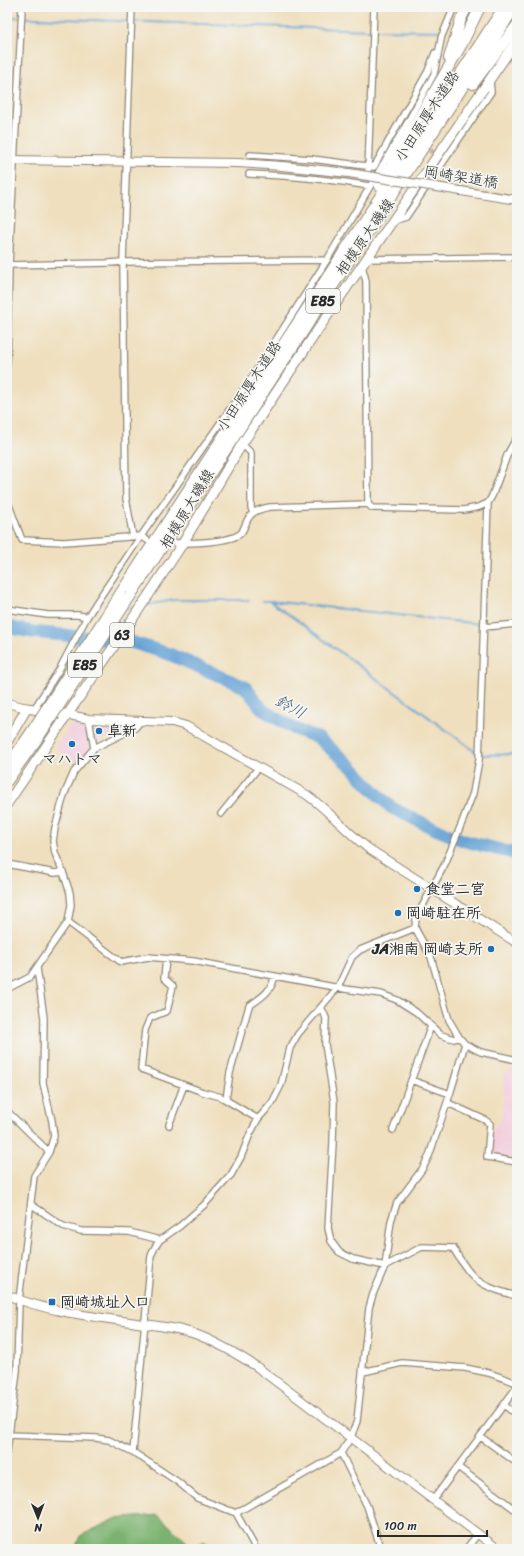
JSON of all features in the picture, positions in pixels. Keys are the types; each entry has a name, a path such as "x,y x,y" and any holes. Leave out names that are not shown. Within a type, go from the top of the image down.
{"highway":[{"path":"443,75 461,19 467,7"},
{"path":"332,262 391,165 480,7"},
{"name":"小田原厚木道路","path":"7,781 120,594 332,262 504,7"},
{"name":"小田原厚木道路","path":"7,767 36,733 131,595 516,7"},
{"path":"415,162 517,25"}],"main road":[{"name":"相模原大磯線","path":"68,715 148,596 179,543 242,444 364,262 517,40"},
{"path":"7,742 31,708 68,715"},
{"name":"63","path":"7,804 68,715"}],"street":[{"path":"7,364 10,160 22,7"},
{"path":"132,7 123,262 126,498 133,538"},
{"path":"369,186 368,167 374,7"},
{"path":"250,155 312,159 374,167 428,71 454,7"},
{"path":"7,703 31,708 59,670 87,618 141,536 332,262 369,186 406,125 434,74 442,35"},
{"name":"岡崎架道橋","path":"10,160 238,162 349,173 517,200"},
{"path":"249,174 310,178 369,186"},
{"path":"368,504 366,281 364,262 517,257"},
{"path":"8,265 109,264 123,262 332,262"},
{"path":"517,437 508,453 488,503 479,760 473,793 444,864 416,918 415,928 431,957 449,1020 459,1037 465,1044 481,1052 517,1060"},
{"path":"242,444 251,453 251,508 253,512"},
{"path":"7,500 22,540 64,542 133,538 141,536 148,540"},
{"path":"179,543 198,543 232,538 240,534 247,519 253,512 270,507 368,504 372,508 464,510 479,507 488,503"},
{"path":"7,609 48,615 78,615 87,618"},
{"path":"484,628 517,624"},
{"path":"68,715 89,719 172,722 186,726 307,795 319,804 355,839 369,850 517,943"},
{"path":"89,719 94,748"},
{"path":"7,989 30,977 68,922 71,905 70,899 63,872 54,853 53,841 64,795 74,772 94,748 135,728 140,722"},
{"path":"221,814 258,767"},
{"path":"7,864 55,873 63,872"},
{"path":"68,922 121,962 148,957 193,961 381,994 397,1000 416,1012 441,1034 454,1039 459,1037"},
{"path":"134,1452 151,1256 154,1247 160,1240 180,1226 204,1205 231,1175 258,1119 272,1103 281,1086 290,1048 298,1034 338,987 352,957 360,950 415,928"},
{"path":"166,959 164,978 174,986 167,1011 150,1018 145,1030 141,1069 226,1100 258,1119"},
{"path":"7,1451 17,1371 19,1300 32,1205 34,1176 49,1152 54,1136 43,1082 44,1018 37,968"},
{"path":"226,1100 230,1074 249,1006 266,994 276,976"},
{"path":"321,1007 326,1018 325,1044 334,1102 334,1143 328,1228 331,1241 339,1252 353,1260 385,1266 422,1247 453,1248 467,1270 476,1280 501,1292 517,1296"},
{"path":"393,1130 431,1026"},
{"path":"236,1513 341,1453 351,1437 357,1421 364,1372 369,1308 385,1266 391,1221 397,1203 423,1168 429,1156 448,1103 465,1044"},
{"path":"411,1080 450,1094"},
{"path":"169,1125 184,1085"},
{"path":"448,1103 486,1120 490,1124 487,1157 517,1162"},
{"path":"7,1110 49,1152"},
{"path":"32,1205 63,1226 82,1231 129,1232 160,1240"},
{"path":"7,1295 47,1308 165,1327 194,1334 224,1346 257,1367 498,1549"},
{"path":"364,1372 402,1363 465,1368 489,1373 517,1383"},
{"path":"433,1500 517,1387"},
{"path":"504,1405 517,1415"},
{"path":"8,1435 96,1438 109,1440 134,1452 178,1482 197,1498 236,1513 256,1549"},
{"path":"481,1437 517,1463"},
{"path":"341,1453 367,1506 381,1549"},
{"path":"458,1467 517,1511"},
{"path":"466,1549 478,1534"}],"shaded area":[{"path":"73,722 84,724 87,727 91,748 80,763 55,748"},
{"path":"94,725 128,727 96,743 92,731"},
{"path":"512,1063 517,1063 517,1160 492,1157 489,1154 490,1134 501,1119 504,1093 503,1074 512,1071"}],"green space":[{"path":"158,1515 192,1547 203,1541 220,1549 75,1549 80,1536 115,1519"}],"waterway":[{"path":"7,17 369,30"},
{"path":"377,30 440,31"},
{"path":"147,605 174,600 249,600"},
{"path":"263,601 269,601 298,621 476,752 484,755 517,754"},
{"path":"270,601 480,624"},
{"path":"128,608 136,607"},
{"path":"500,623 517,620"},
{"name":"鈴川","path":"7,627 33,632 131,642 169,654 245,687 263,710 293,728 318,738 352,767 392,808 435,829 465,841 517,854"}],"tunnel":[{"path":"423,145 444,161"}],"place":[{"name":"阜新","path":"99,731"},
{"name":"マハトマ","path":"72,744"},
{"name":"食堂二宮","path":"417,889"},
{"name":"岡崎駐在所","path":"398,913"},
{"name":"JA湘南 岡崎支所","path":"491,949"},
{"name":"岡崎城址入口","path":"52,1302"}]}
